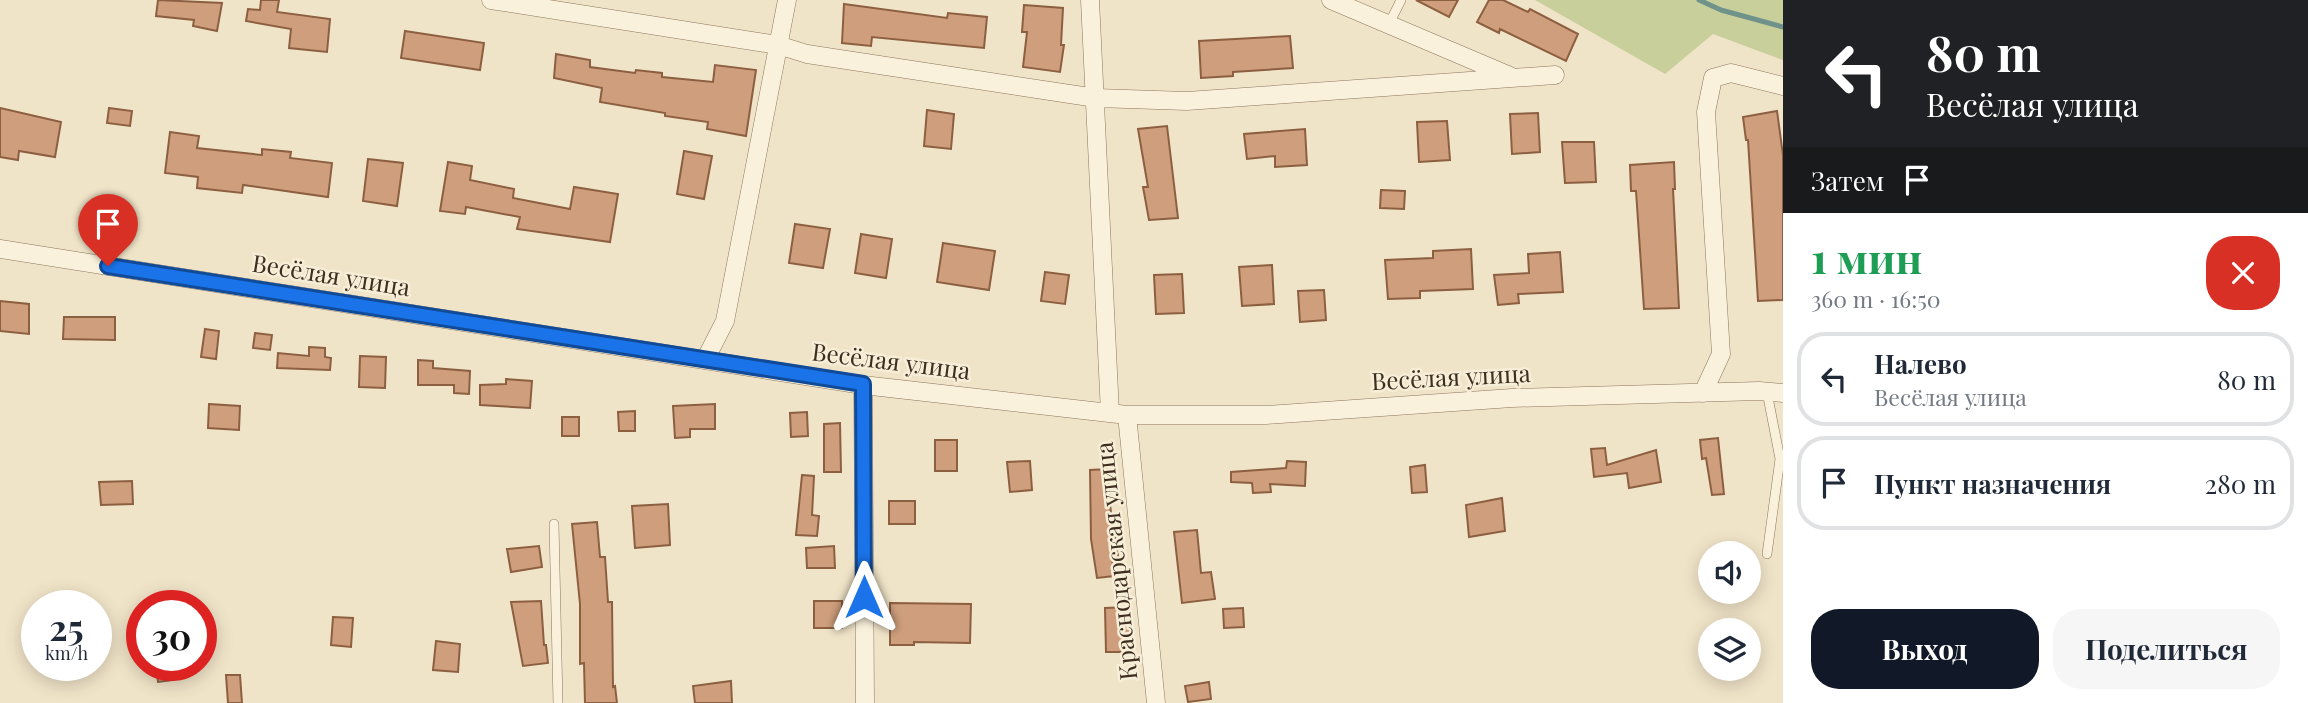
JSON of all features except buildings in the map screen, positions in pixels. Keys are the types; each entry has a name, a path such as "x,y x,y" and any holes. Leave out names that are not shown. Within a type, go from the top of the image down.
{"street":[{"path":"491,0 778,45 807,54 1096,98 1187,102 1555,75"},
{"path":"705,360 725,321 787,0"},
{"name":"Краснодарская улица","path":"1090,0 1118,414 1156,703"},
{"path":"1332,0 1514,78"},
{"path":"1703,393 1721,354 1706,112 1713,78 1731,73 1783,86"},
{"name":"Весёлая улица","path":"0,249 863,384 1118,414 1266,415 1511,398 1775,392"},
{"path":"863,384 865,703"}],"lane":[{"path":"1389,24 1401,0"},
{"path":"1768,554 1780,458 1775,392"},
{"path":"554,524 558,703"}],"green space":[{"path":"1535,0 1783,0 1783,60 1713,34 1665,74"}],"waterway":[{"path":"1699,0 1721,10 1783,27"}],"route":[{"path":"108,266 863,384 864,597"}]}
